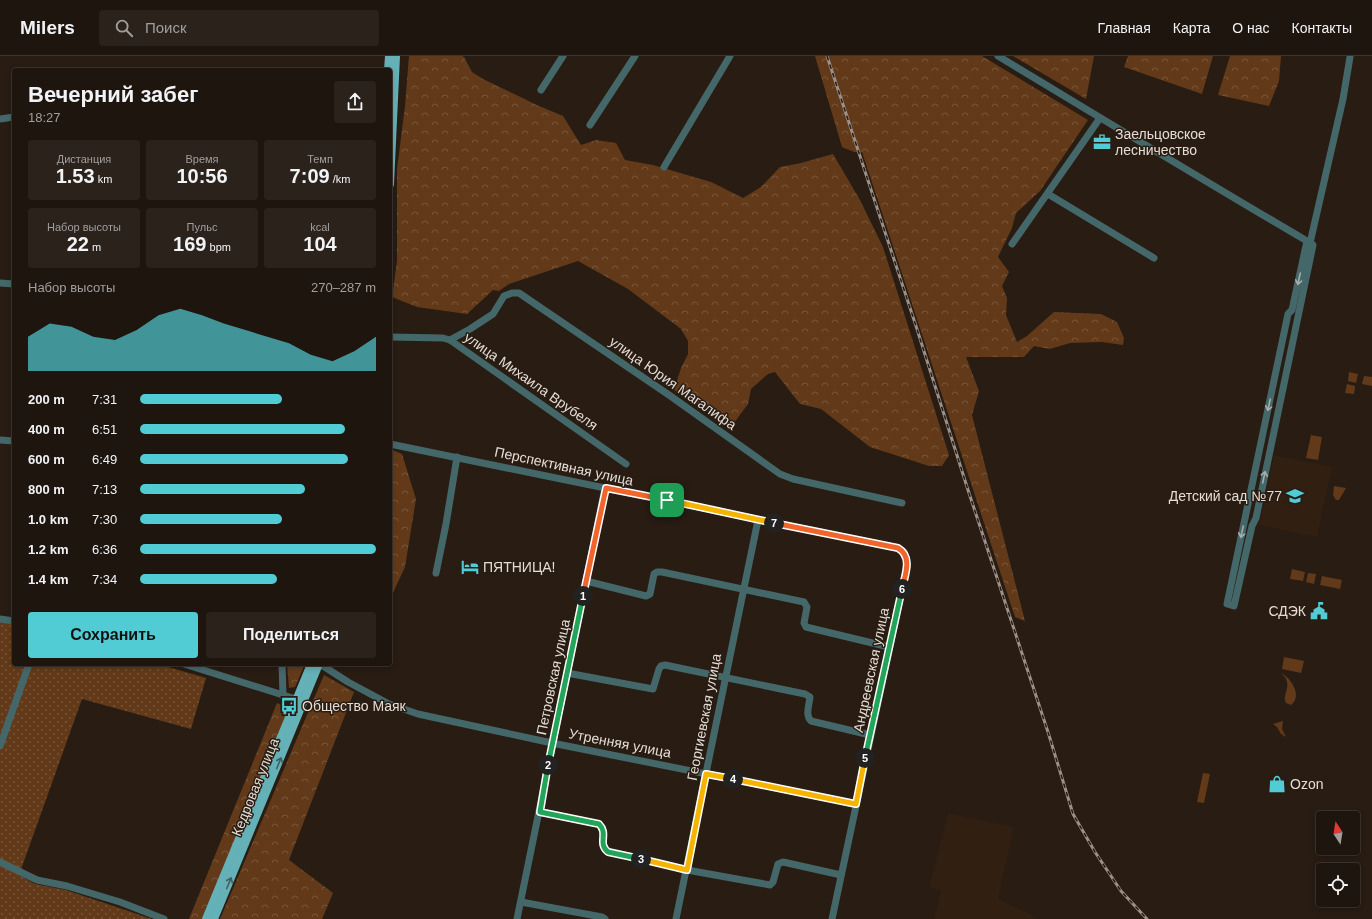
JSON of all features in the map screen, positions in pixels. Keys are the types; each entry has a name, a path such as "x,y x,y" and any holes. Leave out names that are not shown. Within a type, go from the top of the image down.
{"main road":[{"path":"388,68 389,56"},
{"path":"392,141 396,56"},
{"name":"Кедровая улица","path":"214,919 300,700 310,666"},
{"name":"Кедровая улица","path":"206,919 300,700 318,666"}],"street":[{"path":"541,90 563,56"},
{"path":"590,125 635,56"},
{"path":"664,167 730,56"},
{"path":"998,56 1310,243"},
{"path":"1310,243 1292,310 1288,314 1228,604 1235,605 1252,526 1256,518 1310,243 1343,98 1350,57"},
{"path":"0,119 12,117"},
{"path":"1012,244 1100,118"},
{"path":"1048,194 1154,258"},
{"path":"0,283 12,284"},
{"name":"улица Юрия Магалифа","path":"450,340 493,314 504,296 512,293 519,293 669,395 780,474 793,479 902,503"},
{"name":"улица Михаила Врубеля","path":"392,337 443,338 450,340 626,464"},
{"path":"0,440 12,441"},
{"name":"Перспективная улица","path":"392,444 898,548"},
{"path":"436,573 457,457"},
{"name":"Петровская улица","path":"517,919 540,812 552,743 606,488"},
{"name":"Георгиевская улица","path":"676,919 758,520"},
{"name":"Андреевская улица","path":"832,919 907,566 907,560 904,552 898,548"},
{"path":"586,581 646,596 650,594 654,574 657,572 662,572 804,602 807,607 804,623 806,627 889,647"},
{"path":"0,619 12,621"},
{"path":"567,673 653,689 659,669 661,666 665,665 805,694 810,697 807,715 811,721 870,735"},
{"path":"0,746 28,666"},
{"path":"195,666 300,700"},
{"path":"282,666 284,696"},
{"name":"Утренняя улица","path":"322,666 348,682 390,704 418,714 552,743 856,804"},
{"path":"540,812 599,824 604,833 602,844 608,852 687,870 770,885 773,882 778,864 783,862 841,875"},
{"path":"0,862 37,880 67,886 120,902 164,919"},
{"path":"521,902 602,917 605,919"}],"shaded area":[{"name":"Детский сад №77","path":"1274,455 1332,467 1317,537 1259,525"},
{"path":"948,813 1014,827 998,899 1034,916 1036,919 934,919 941,891 929,888"}],"green space":[{"path":"409,56 462,56 472,72 483,79 563,116 581,145 596,140 616,143 625,160 653,165 711,182 743,198 761,187 780,167 833,154 860,200 883,247 949,455 942,466 929,466 870,447 821,409 800,404 775,372 768,374 751,389 748,404 734,423 721,420 674,390 681,368 688,354 688,341 681,329 628,289 578,261 509,284 499,291 493,290 467,314 417,307 392,297 397,261 397,169 405,106"},
{"path":"815,56 982,56 1088,120 1040,191 1016,213 1012,228 998,257 1009,272 1002,286 1007,298 1006,315 1017,342 1027,336 1054,312 1101,314 1117,322 1124,338 1123,345 1102,342 1070,343 1050,349 1034,346 1024,357 966,357 979,391 972,415 1025,621 1015,617 862,152 854,152 842,147"},
{"path":"1013,56 1094,56 1086,99"},
{"path":"1128,56 1213,56 1202,94 1124,67"},
{"path":"1230,56 1281,56 1279,81 1269,106 1218,95"},
{"path":"1349,372 1358,374 1356,383 1348,381"},
{"path":"1364,376 1372,377 1372,386 1362,384"},
{"path":"1347,384 1355,386 1354,394 1345,393"},
{"path":"1311,435 1322,437 1318,460 1306,458"},
{"path":"392,450 402,454 416,499 405,567 392,595"},
{"path":"1334,486 1346,488 1339,500 1336,500 1333,495"},
{"path":"1292,569 1305,572 1303,581 1290,579"},
{"path":"1308,573 1316,574 1314,584 1306,582"},
{"path":"1322,576 1342,580 1340,589 1320,585"},
{"path":"0,620 12,620 12,666 165,666 206,678 191,729 82,699 19,875 35,884 66,890 152,919 0,919"},
{"path":"1284,657 1304,661 1301,673 1282,669"},
{"path":"287,666 304,666 295,687 289,688"},
{"path":"1281,673 1285,675 1292,683 1296,692 1296,697 1291,705 1286,703 1285,700 1287,681"},
{"path":"324,675 354,692 289,860 333,893 322,919 220,919"},
{"path":"277,703 291,709 204,919 189,919"},
{"path":"1283,721 1282,729 1286,737 1281,734 1277,727 1273,724"},
{"path":"1203,773 1210,774 1204,803 1197,802"}],"railway":[{"path":"827,56 1048,732 1073,814 1095,852 1121,891 1147,919"}],"place":[{"name":"Заельцовское лесничество","path":"1102,142"},
{"name":"Детский сад №77","path":"1295,496"},
{"name":"ПЯТНИЦА!","path":"470,567"},
{"name":"СДЭК","path":"1319,611"},
{"name":"Общество Маяк","path":"289,706"},
{"name":"Ozon","path":"1277,784"}],"route":[{"path":"606,488 667,500 898,548 904,552 907,560 907,566 856,804 706,774 687,870 608,852 602,844 604,833 599,824 540,812 552,743 606,488"}]}
